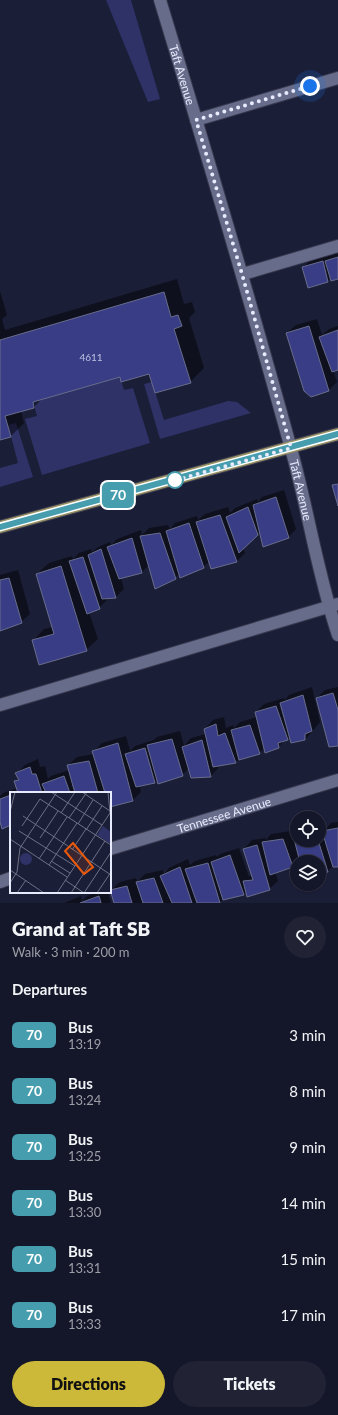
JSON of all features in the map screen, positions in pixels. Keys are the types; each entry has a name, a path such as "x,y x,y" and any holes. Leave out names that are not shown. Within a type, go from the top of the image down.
{"main road":[{"path":"0,527 338,434"}],"street":[{"name":"Taft Avenue","path":"160,0 242,274 291,448 333,606 338,635"},
{"path":"196,120 338,78"},
{"path":"242,274 338,246"},
{"path":"0,705 333,606"},
{"name":"Tennessee Avenue","path":"111,849 338,780"},
{"path":"0,882 10,878"}],"shaded area":[{"path":"106,0 131,0 160,99 148,102"},
{"path":"120,377 124,390 133,388 150,443 42,475 25,419 37,416 33,402"},
{"path":"152,382 164,420 228,401 237,402 251,413 160,439 144,384"},
{"path":"16,423 33,477 0,487 0,468 18,463 8,425"}],"building":[{"path":"338,257 338,279 331,281 325,261"},
{"path":"323,261 328,282 308,288 302,267"},
{"path":"164,292 171,317 178,315 182,326 174,329 191,383 155,393 149,374 121,382 120,377 33,402 34,408 5,416 11,437 0,440 0,340"},
{"path":"309,326 329,391 311,397 304,391 286,333"},
{"path":"338,330 338,370 332,372 319,337"},
{"path":"338,484 338,506 332,485"},
{"path":"276,497 289,538 263,547 253,505"},
{"path":"248,507 258,535 239,553 226,517"},
{"path":"220,515 237,562 211,569 196,522"},
{"path":"189,523 204,568 180,578 166,531"},
{"path":"160,533 176,579 155,589 140,536"},
{"path":"132,538 142,573 119,579 107,547"},
{"path":"101,549 116,598 102,599 88,555"},
{"path":"83,557 100,609 87,614 69,561"},
{"path":"61,566 87,651 39,665 32,640 54,634 36,574"},
{"path":"9,578 22,623 0,631 0,580"},
{"path":"333,693 338,710 338,746 329,747 316,698"},
{"path":"303,695 312,731 305,734 305,740 291,743 280,703"},
{"path":"276,706 288,740 278,743 279,748 265,753 255,712"},
{"path":"216,724 218,736 225,733 236,763 213,767 204,729"},
{"path":"250,725 260,754 239,760 231,730"},
{"path":"172,739 183,776 158,784 147,745"},
{"path":"202,740 211,777 191,778 182,747"},
{"path":"118,743 133,801 111,807 111,792 105,792 92,751"},
{"path":"145,748 155,783 136,787 125,754"},
{"path":"89,761 98,792 75,792 67,765"},
{"path":"30,767 32,774 36,774 42,792 18,792 14,781 19,780 15,773"},
{"path":"64,776 70,792 46,792 42,784"},
{"path":"10,795 10,825 2,829 0,822 0,799"},
{"path":"338,828 338,867 333,867 326,844 326,830"},
{"path":"283,839 290,859 290,868 270,875 262,842"},
{"path":"257,845 270,890 247,897 243,881 253,880 243,849"},
{"path":"296,847 320,847 323,855 298,855"},
{"path":"230,855 244,895 223,900 211,862"},
{"path":"208,863 220,903 197,903 185,869"},
{"path":"180,867 192,903 172,903 160,876"},
{"path":"154,878 163,903 143,903 136,882"},
{"path":"127,886 132,903 114,903 111,890"},
{"path":"99,896 101,903 80,903"}],"bus line":[{"name":"70","path":"0,527 338,434"}],"route":[{"path":"175,480 169,482 291,448 242,274 196,120 310,86"}]}
